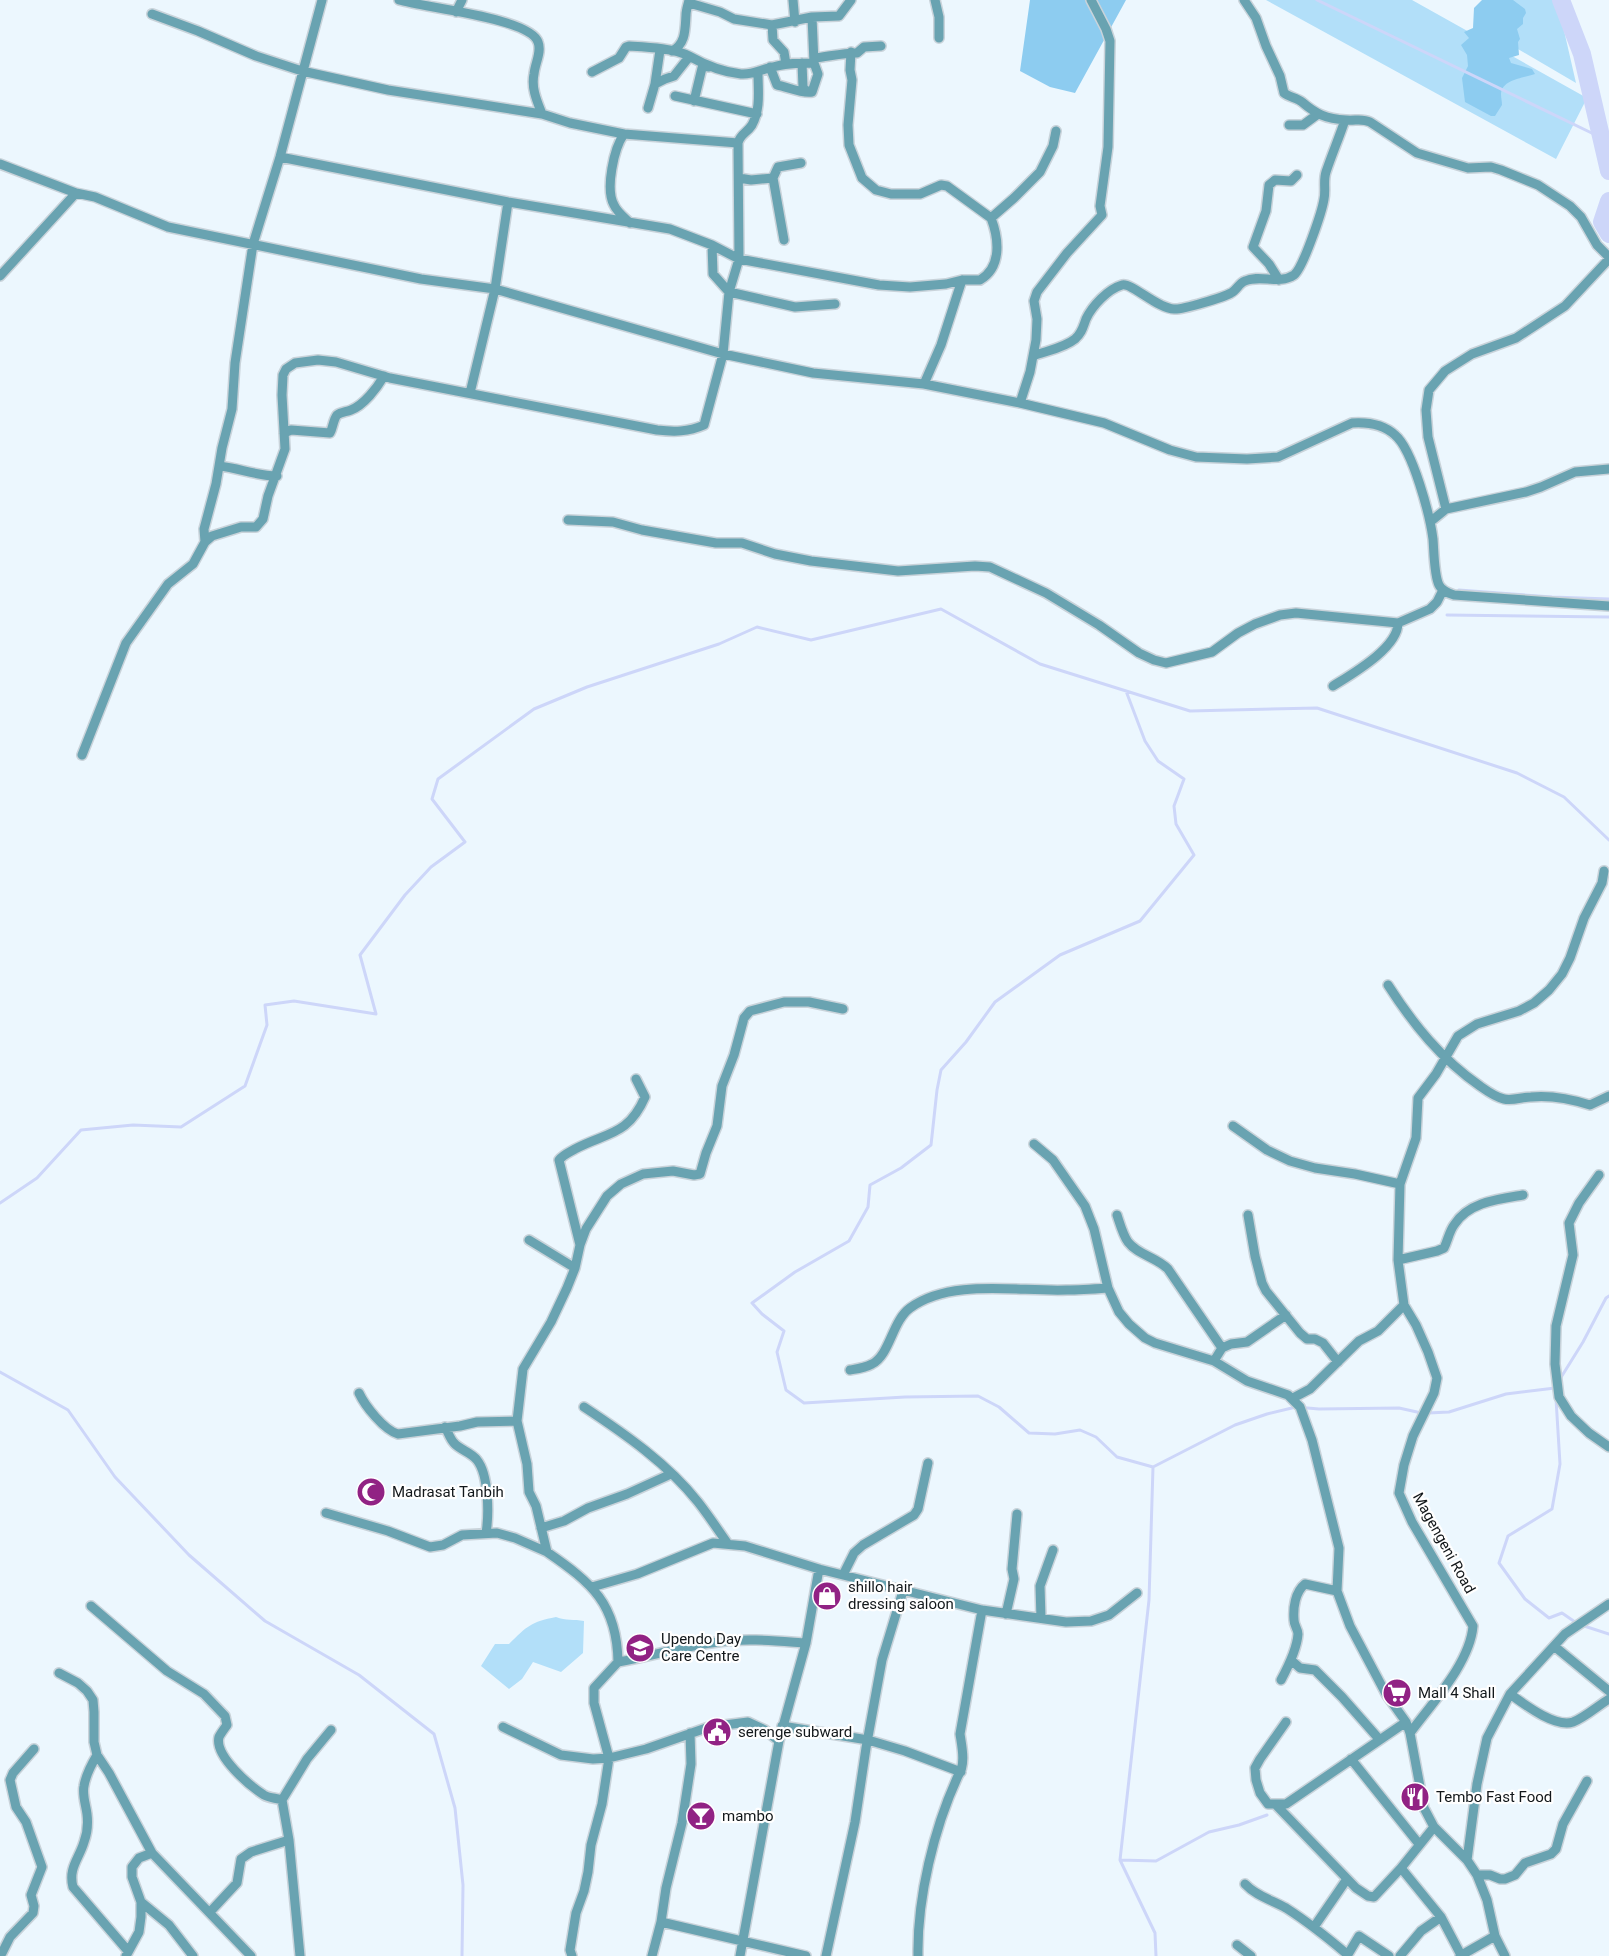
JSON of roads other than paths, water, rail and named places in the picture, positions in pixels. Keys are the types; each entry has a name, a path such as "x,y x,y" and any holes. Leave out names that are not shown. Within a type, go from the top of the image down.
{"street":[{"path":"206,542 204,530 232,409 235,363 253,244 280,157 322,0"},
{"path":"399,0 501,21 529,31 538,39 540,48 533,76 535,97 542,114"},
{"path":"456,12 462,0"},
{"path":"793,0 795,22"},
{"path":"672,51 682,42 689,1 734,19 772,25 812,17 839,16 851,0"},
{"path":"935,0 939,16 939,38"},
{"path":"1020,403 1036,340 1037,319 1034,301 1037,292 1067,253 1102,215 1100,206 1108,147 1110,41 1091,0"},
{"path":"1244,0 1256,18 1280,75 1283,92 1290,98 1300,101 1318,114 1345,120 1359,119 1370,122 1413,151 1437,161 1468,168 1491,167 1538,185 1581,217 1597,245 1609,258 1564,306 1516,338 1472,354 1445,371 1429,390 1426,410 1428,437 1446,509"},
{"path":"152,14 255,56 302,71 388,90 542,114 570,123 624,134 738,143"},
{"path":"812,17 814,60 818,74 813,92"},
{"path":"772,25 773,40 784,52 786,64"},
{"path":"592,72 619,58 627,46 672,51 712,67 741,74 851,52 857,53 864,47 881,46"},
{"path":"648,108 655,84 660,50"},
{"path":"280,157 508,202 670,229 712,245 739,259 879,285 910,287 980,280 994,267 997,248 996,230 991,218 947,186 941,185 920,194 891,194 876,190 861,178 849,145 851,52"},
{"path":"655,84 674,76 689,57"},
{"path":"689,57 692,68 701,72"},
{"path":"802,63 802,87 806,91 813,92"},
{"path":"694,101 702,67 712,67"},
{"path":"770,67 777,85 795,88 804,93 813,92"},
{"path":"82,755 126,643 168,584 193,564 212,536 241,527 251,528 263,519 268,496 285,449 282,395 286,369 290,365 303,361 326,361 384,376 512,403 657,430 686,431 704,425 723,354 729,292 739,259 738,143 739,137 750,128 757,114 758,72"},
{"path":"675,96 757,114"},
{"path":"1288,125 1303,125 1318,114"},
{"path":"1033,356 1076,338 1093,309 1109,291 1120,285 1131,286 1158,304 1175,309 1223,296 1251,279 1280,280 1292,276 1302,265 1321,214 1326,171 1345,120"},
{"path":"991,218 1040,172 1053,146 1056,131"},
{"path":"624,134 616,150 610,194 613,204 630,223"},
{"path":"784,240 773,178 775,171 781,165 801,163"},
{"path":"0,164 76,193 95,197 168,227 421,279 495,289 723,354 813,373 924,384 1020,403 1104,423 1170,450 1196,457 1247,459 1278,457 1352,423 1365,422 1379,425 1395,435 1410,456 1430,522 1437,581 1443,590 1454,595 1609,606"},
{"path":"1280,280 1253,247 1266,211 1269,185 1275,180 1291,181 1297,175"},
{"path":"739,178 751,180 773,178"},
{"path":"0,276 76,193"},
{"path":"470,393 495,289 508,202"},
{"path":"712,245 713,274 729,292 795,307 835,304"},
{"path":"924,384 941,345 962,280"},
{"path":"284,433 291,430 330,433 335,417 362,402 379,386 384,376"},
{"path":"219,466 243,469 265,476 277,476"},
{"path":"1430,522 1446,509 1541,488 1575,472 1609,469"},
{"path":"568,520 614,522 642,530 716,543 742,543 775,554 811,561 898,571 990,567 1046,594 1099,625 1140,653 1166,663 1212,652 1238,633 1280,615 1296,613 1398,623 1430,609 1437,602 1443,590"},
{"path":"1333,686 1364,665 1391,642 1398,630 1398,623"},
{"name":"Magengeni Road","path":"1410,1733 1459,1666 1473,1626 1412,1522 1399,1492 1407,1456 1422,1415 1434,1393 1437,1378 1416,1325 1404,1305 1398,1260 1400,1184 1416,1138 1418,1098 1458,1036 1477,1024 1519,1011 1534,1003 1549,990 1562,974 1570,958 1584,918 1602,883 1604,871"},
{"path":"1388,985 1407,1015 1445,1058 1466,1077 1499,1098 1506,1100 1543,1097 1571,1099 1590,1106 1609,1096"},
{"path":"547,1552 536,1506 529,1492 527,1464 517,1421 523,1369 551,1322 575,1268 586,1229 607,1196 621,1184 643,1174 674,1171 700,1174 717,1126 722,1086 734,1055 744,1018 750,1011 784,1002 808,1002 843,1009"},
{"path":"580,1245 559,1160 562,1156 626,1126 645,1097 636,1079"},
{"path":"1233,1126 1267,1150 1290,1161 1400,1184"},
{"path":"1034,1144 1053,1160 1085,1206 1094,1229 1108,1288 1119,1312 1129,1324 1145,1338 1155,1343 1214,1361 1247,1381 1293,1398 1300,1407 1312,1440 1339,1548 1338,1591 1350,1626 1386,1694 1406,1722 1424,1808 1434,1827 1467,1860 1477,1875 1487,1900 1495,1936 1505,1956"},
{"path":"1599,1175 1579,1203 1569,1223 1573,1255 1556,1326 1555,1364 1559,1397 1571,1416 1609,1447"},
{"path":"1398,1260 1444,1248 1458,1219 1478,1206 1490,1200 1523,1195"},
{"path":"1117,1215 1127,1241 1136,1250 1168,1269 1222,1348"},
{"path":"1248,1215 1255,1256 1266,1292 1300,1333 1307,1339 1315,1339 1323,1343 1338,1362"},
{"path":"529,1240 575,1268"},
{"path":"849,1370 872,1365 879,1359 903,1315 911,1307 938,1294 958,1290 1108,1288"},
{"path":"1293,1398 1310,1389 1359,1341 1378,1331 1404,1305"},
{"path":"1214,1361 1222,1348 1247,1341 1286,1315"},
{"path":"359,1393 370,1410 390,1432 398,1434 477,1422 517,1421"},
{"path":"584,1407 630,1438 671,1474 697,1501 728,1544"},
{"path":"445,1427 455,1445 478,1460 484,1475 488,1510 486,1533"},
{"path":"843,1575 854,1553 915,1515 928,1463"},
{"path":"541,1528 564,1521 588,1508 627,1494 671,1474"},
{"path":"326,1513 388,1531 430,1547 443,1545 462,1534 497,1533 547,1552 592,1587 605,1606 614,1624 618,1662"},
{"path":"1006,1614 1014,1579 1012,1563 1017,1514"},
{"path":"592,1587 637,1574 713,1543 745,1546 819,1569 982,1610 1066,1622 1091,1621 1109,1616 1137,1593"},
{"path":"1041,1618 1040,1587 1053,1550"},
{"path":"740,1956 778,1741 806,1643 819,1569"},
{"path":"1281,1680 1291,1660 1298,1636 1294,1621 1296,1596 1300,1588 1305,1584 1338,1591"},
{"path":"826,1956 855,1822 882,1660 903,1591"},
{"path":"1467,1860 1477,1784 1486,1738 1510,1694 1554,1646 1578,1624 1609,1604"},
{"path":"91,1606 167,1671 204,1694 225,1716 227,1725 219,1738 225,1759 234,1771 265,1796 282,1800"},
{"path":"918,1956 919,1919 930,1861 943,1808 961,1772 963,1753 960,1734 982,1610"},
{"path":"572,1956 570,1950 576,1913 584,1892 591,1845 606,1785 609,1758 594,1703 594,1688 618,1662 685,1647 720,1641 760,1640 806,1643"},
{"path":"1554,1646 1609,1691"},
{"path":"1291,1660 1300,1668 1315,1670 1379,1739"},
{"path":"59,1673 78,1683 93,1701 94,1742 97,1755 152,1853 251,1956"},
{"path":"1510,1694 1533,1710 1552,1720 1562,1722 1573,1722 1609,1699"},
{"path":"504,1727 561,1755 593,1759 609,1758 646,1749 709,1727 748,1722 765,1730 778,1741"},
{"path":"1286,1722 1255,1768 1260,1793 1268,1804 1286,1804 1406,1722"},
{"path":"782,1726 868,1740 961,1772"},
{"path":"300,1956 289,1840 282,1800 307,1759 331,1730"},
{"path":"652,1956 682,1822 691,1764 690,1733"},
{"path":"2,1954 10,1937 33,1913 34,1906 31,1896 42,1867 26,1822 16,1807 10,1780 13,1773 34,1749"},
{"path":"97,1755 83,1787 88,1815 87,1827 71,1878 73,1887 127,1954 139,1932 141,1902 132,1877 132,1867 139,1858 152,1853"},
{"path":"1350,1759 1419,1844"},
{"path":"1477,1875 1490,1875 1504,1879 1515,1875 1526,1863 1551,1854 1556,1849 1563,1824 1587,1781"},
{"path":"1276,1805 1347,1879 1363,1893 1374,1897 1434,1827"},
{"path":"210,1912 237,1883 241,1859 251,1852 289,1840"},
{"path":"1401,1868 1442,1917 1460,1956 1495,1936"},
{"path":"1314,1927 1347,1879"},
{"path":"1245,1884 1252,1891 1278,1903 1314,1927 1348,1955 1359,1936 1389,1956"},
{"path":"141,1902 169,1926 193,1956"},
{"path":"1406,1954 1420,1931 1442,1917"},
{"path":"661,1922 806,1956"},
{"path":"1237,1946 1251,1956"}],"waterway":[{"path":"1317,0 1602,138 1599,131"},
{"path":"1561,0 1582,54 1609,171"},
{"path":"1609,201 1602,222 1609,234"},
{"path":"1459,590 1609,599"},
{"path":"0,1203 37,1178 81,1130 133,1125 181,1127 245,1086 267,1025 265,1005 294,1001 376,1014 360,955 405,895 431,867 465,842 432,799 438,779 534,709 587,687 719,644 757,627 811,640 941,609 1040,664 1190,711 1317,708 1517,773 1564,797 1609,840"},
{"path":"1447,615 1609,617"},
{"path":"1126,691 1145,741 1158,761 1184,779 1174,806 1176,824 1194,855 1140,921 1060,955 995,1002 966,1042 941,1070 931,1145 901,1168 870,1185 868,1207 849,1241 795,1272 752,1303 784,1331 777,1352 786,1390 804,1403 905,1397 978,1396 999,1407 1029,1433 1055,1434 1080,1430 1096,1437 1117,1457 1153,1467"},
{"path":"1560,1379 1609,1296"},
{"path":"0,1372 68,1410 115,1477 189,1555 265,1621 359,1675 434,1734 455,1808 463,1885 462,1956"},
{"path":"1428,1413 1449,1412 1506,1394 1555,1388"},
{"path":"1556,1399 1560,1464 1552,1509 1508,1536 1499,1563 1525,1599 1549,1618 1562,1613 1578,1624 1609,1634"},
{"path":"1156,1956 1155,1933 1120,1860 1149,1600 1153,1467 1235,1425 1296,1407 1399,1408 1422,1415"},
{"path":"1120,1860 1156,1861 1209,1832 1267,1815"}],"place":[{"name":"Madrasat Tanbih","path":"371,1492"},
{"name":"shillo hair dressing saloon","path":"827,1596"},
{"name":"Upendo Day Care Centre","path":"640,1648"},
{"name":"Mall 4 Shall","path":"1397,1693"},
{"name":"serenge subward","path":"717,1732"},
{"name":"Tembo Fast Food","path":"1415,1797"},
{"name":"mambo","path":"701,1816"}]}
